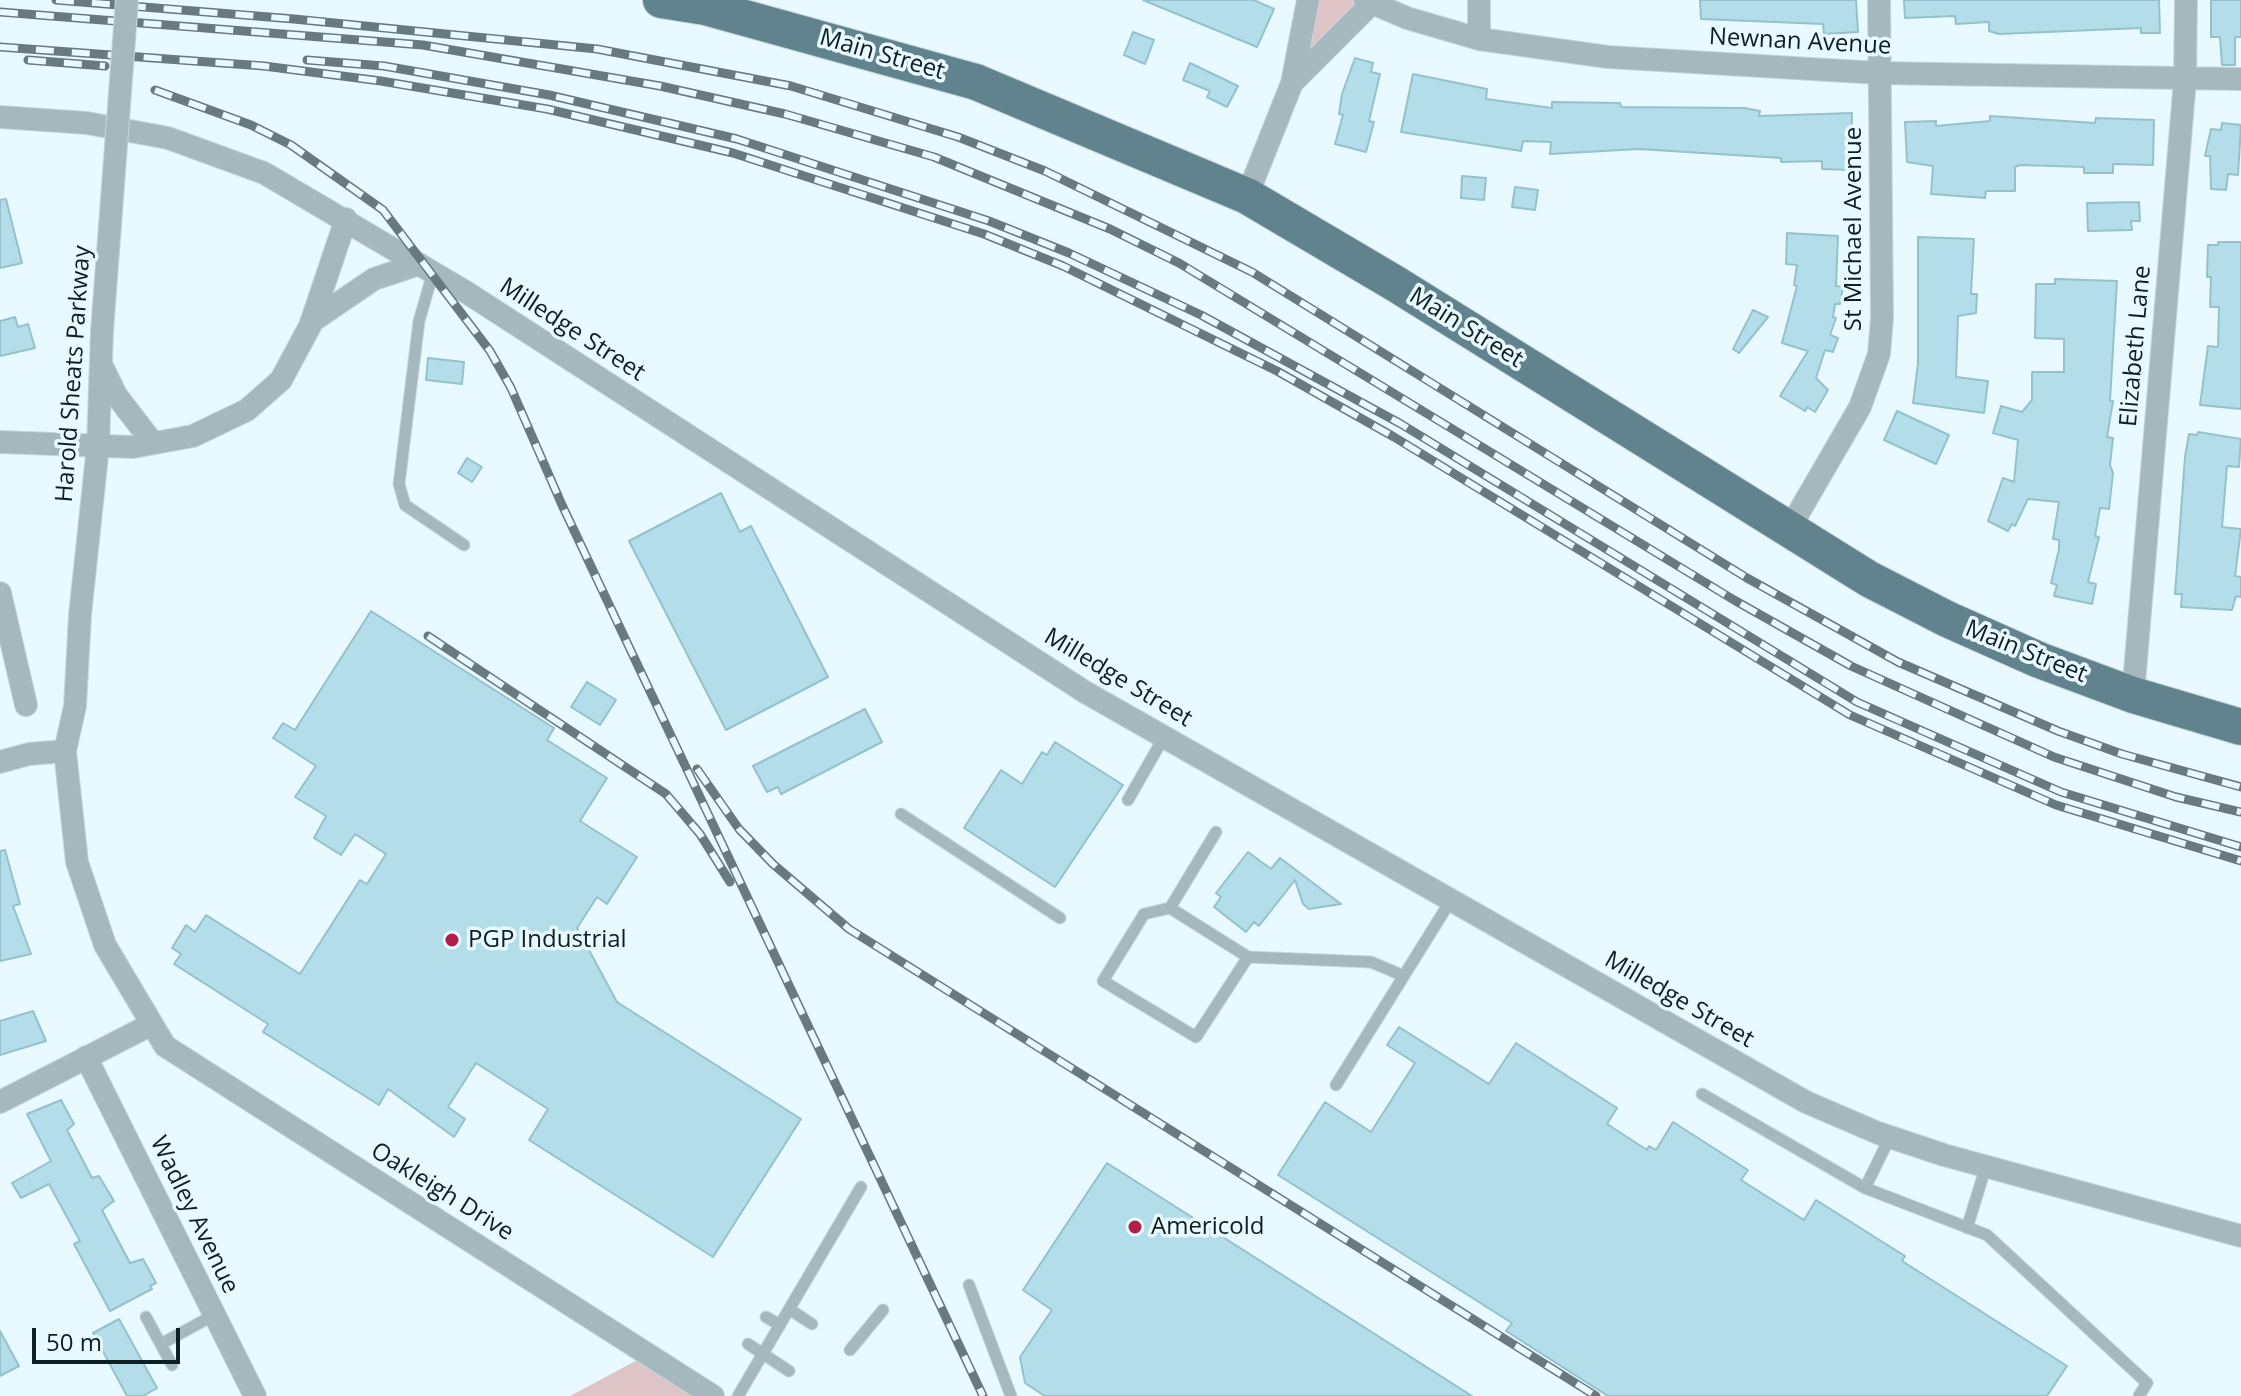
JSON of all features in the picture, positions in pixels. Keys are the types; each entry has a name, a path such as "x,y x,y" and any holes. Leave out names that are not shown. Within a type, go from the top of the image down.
{"main road":[{"name":"Main Street","path":"661,0 705,3 976,82 1247,196 1408,291 1788,531 1947,619 2039,660 2133,695 2241,727"}],"street":[{"name":"Harold Sheats Parkway","path":"65,751 75,706 80,615 98,446 102,331 127,0"},
{"path":"1247,196 1292,83 1308,0"},
{"path":"1479,0 1479,39"},
{"name":"St Michael Avenue","path":"1788,531 1860,407 1879,354 1882,318 1879,0"},
{"name":"Elizabeth Lane","path":"2133,695 2185,80 2186,0"},
{"path":"1292,83 1368,2"},
{"name":"Newnan Avenue","path":"1368,2 1407,18 1479,39 1608,57 1879,73 2241,79"},
{"name":"Milledge Street","path":"0,117 87,123 168,138 264,173 426,269 1085,692 1806,1102 1890,1137 2241,1236"},
{"path":"0,442 98,446 153,443 193,436 247,410 281,380 311,322 346,219"},
{"path":"311,322 374,279 426,269"},
{"path":"101,365 116,395 153,443"},
{"path":"0,593 26,705"},
{"path":"0,762 29,754 65,751 77,862 105,945 152,1024 0,1102"},
{"name":"Oakleigh Drive","path":"152,1024 165,1046 713,1396"},
{"name":"Wadley Avenue","path":"86,1057 255,1396"}],"lane":[{"path":"426,269 399,484 405,505 464,545"},
{"path":"1128,800 1164,737"},
{"path":"901,814 1060,918"},
{"path":"1170,908 1216,832"},
{"path":"1336,1085 1451,900"},
{"path":"1248,957 1196,1037 1103,981 1144,914 1170,908 1248,957 1371,962 1404,976"},
{"path":"1702,1094 1865,1188 1987,1235 2147,1383 2139,1396"},
{"path":"1865,1188 1890,1137"},
{"path":"1967,1228 1986,1166"},
{"path":"738,1396 861,1187"},
{"path":"969,1285 1011,1396"},
{"path":"789,1309 812,1324"},
{"path":"850,1350 883,1310"},
{"path":"161,1344 214,1315"},
{"path":"146,1317 172,1365"},
{"path":"766,1317 780,1325"},
{"path":"748,1344 789,1371"}],"shaded area":[{"path":"1315,0 1365,0 1301,74"},
{"path":"641,1358 712,1396 570,1396"}],"building":[{"path":"1143,0 1254,0 1274,9 1257,47"},
{"path":"1700,0 1856,0 1858,32 1824,34 1823,24 1701,19"},
{"path":"1904,0 2159,0 2160,33 2141,33 2141,28 1999,34 1989,31 1989,22 1956,24 1955,16 1905,18"},
{"path":"2211,0 2241,0 2241,37 2235,37 2235,65 2222,65 2220,37 2211,37"},
{"path":"1133,32 1154,40 1145,64 1124,55"},
{"path":"1355,58 1373,63 1371,72 1380,74 1369,121 1374,122 1366,152 1335,144 1343,115 1339,114 1342,94"},
{"path":"1190,63 1238,86 1227,107 1207,97 1210,91 1183,80"},
{"path":"1413,74 1487,89 1486,99 1552,108 1552,102 1620,103 1621,107 1744,108 1760,111 1759,116 1852,113 1851,170 1822,169 1822,161 1781,162 1781,158 1639,149 1550,154 1551,142 1523,141 1521,151 1401,132"},
{"path":"1990,116 2095,123 2096,118 2154,120 2153,165 2113,164 2113,173 2084,173 2084,167 2020,165 2015,167 2015,191 1986,191 1985,198 1931,194 1933,166 1907,162 1905,122 1936,121 1936,126 1990,121"},
{"path":"2222,123 2241,125 2238,175 2228,174 2226,190 2211,189 2210,156 2205,156 2211,129 2221,130"},
{"path":"1462,176 1486,178 1484,200 1461,198"},
{"path":"1515,187 1538,190 1535,210 1512,207"},
{"path":"6,199 22,263 0,268 0,200"},
{"path":"2139,202 2140,221 2131,221 2132,230 2088,231 2087,203"},
{"path":"1787,233 1838,236 1836,286 1843,287 1840,304 1835,304 1833,317 1836,318 1830,335 1838,338 1833,352 1825,350 1816,378 1828,390 1815,412 1807,407 1805,411 1780,396 1808,351 1782,343 1797,286 1794,285 1797,265 1786,264"},
{"path":"1918,237 1974,239 1971,294 1977,294 1976,313 1958,316 1956,377 1988,381 1984,413 1913,403 1918,363"},
{"path":"2218,242 2241,242 2241,409 2200,405 2208,346 2218,347 2219,307 2210,307 2211,277 2207,277 2208,245 2218,245"},
{"path":"2055,279 2117,281 2110,401 2113,401 2107,437 2113,438 2110,465 2113,473 2109,509 2100,508 2095,536 2099,537 2088,582 2096,584 2092,604 2054,596 2057,585 2051,583 2059,540 2053,539 2059,502 2028,499 2015,526 2012,524 2008,531 1988,521 2003,478 2014,482 2018,440 1993,433 2001,406 2022,412 2032,400 2032,372 2064,372 2064,339 2035,338 2036,284 2055,284"},
{"path":"1753,310 1768,317 1739,353 1733,349"},
{"path":"15,317 18,327 28,324 35,348 0,356 0,321"},
{"path":"428,358 464,362 462,384 426,380"},
{"path":"1897,411 1949,435 1936,464 1884,440"},
{"path":"2198,432 2241,439 2239,467 2227,466 2222,527 2241,529 2235,576 2241,577 2241,597 2236,596 2232,610 2181,607 2182,594 2175,594 2185,457 2189,434 2197,435"},
{"path":"467,458 482,467 472,482 458,473"},
{"path":"721,493 740,532 751,526 828,677 726,730 629,541"},
{"name":"PGP Industrial","path":"371,611 554,728 547,740 607,778 580,821 637,857 607,904 597,897 577,928 617,1002 801,1119 713,1257 529,1140 548,1109 476,1063 448,1107 465,1119 454,1137 388,1089 379,1105 263,1032 268,1024 174,964 181,954 172,948 186,925 195,932 206,915 300,974 360,880 367,884 386,854 355,834 341,855 314,838 326,816 295,797 316,766 273,738 283,723 295,730"},
{"path":"587,682 616,700 600,725 571,707"},
{"path":"865,709 882,742 781,794 778,787 767,792 753,766"},
{"path":"1055,742 1123,785 1055,887 964,828 1001,770 1022,784 1042,752 1047,755"},
{"path":"5,850 20,904 13,906 31,954 0,961 0,851"},
{"path":"1248,852 1271,869 1280,858 1341,904 1309,909 1303,904 1295,880 1259,926 1254,922 1246,932 1214,907 1221,897 1216,893"},
{"path":"33,1011 46,1041 0,1055 0,1021"},
{"path":"1399,1027 1489,1084 1516,1043 1617,1108 1607,1124 1647,1150 1649,1146 1656,1150 1673,1122 1748,1170 1741,1180 1804,1220 1816,1200 1905,1256 1902,1261 2067,1366 2047,1396 1608,1396 1506,1331 1512,1323 1278,1175 1325,1102 1371,1132 1415,1063 1387,1045"},
{"path":"61,1100 74,1124 67,1130 92,1178 99,1176 114,1201 102,1210 130,1263 143,1259 156,1283 150,1286 152,1289 110,1311 74,1244 80,1241 49,1184 21,1198 12,1183 51,1161 27,1114"},
{"name":"Americold","path":"1107,1163 1472,1396 1045,1396 1025,1383 1020,1357 1052,1310 1023,1290"},
{"path":"119,1319 157,1388 143,1396 127,1396 93,1333"},
{"path":"0,1331 19,1366 0,1376"}],"railway":[{"path":"56,0 294,19 597,49 791,86 958,137 1045,171 1252,272 1747,578 1898,662 2058,731 2122,754 2241,787"},
{"path":"0,12 423,45 660,86 785,114 934,157 1110,229 1179,263 1734,600 1851,666 2054,757 2176,797 2241,812"},
{"path":"0,47 264,66 381,81 547,109 733,153 984,234 1063,266 1277,371 1394,437 1850,715 2056,805 2241,861"},
{"path":"28,60 105,66"},
{"path":"307,60 384,66 549,95 737,139 989,221 1069,253 1201,315 1401,424 1857,702 2061,792 2241,847"},
{"path":"155,90 251,125 291,145 383,210 490,351 511,388 562,505 983,1396"},
{"path":"428,636 666,794 700,834 730,882"},
{"path":"697,769 739,829 773,864 849,929 1596,1396"}],"place":[{"name":"PGP Industrial","path":"452,940"},
{"name":"Americold","path":"1135,1227"}]}
